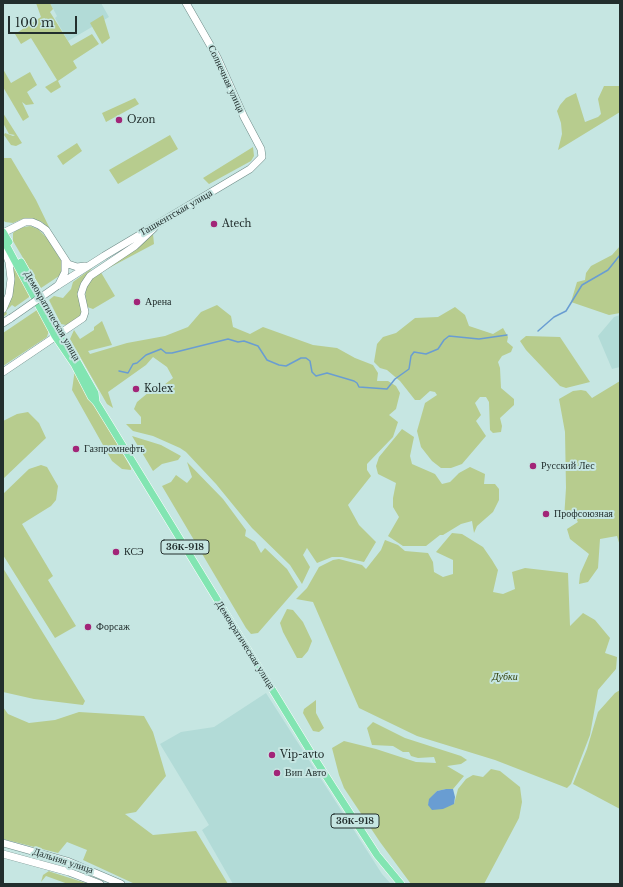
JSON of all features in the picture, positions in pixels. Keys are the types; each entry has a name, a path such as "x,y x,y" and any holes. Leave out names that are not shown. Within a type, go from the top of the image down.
{"main road":[{"name":"Солнечная улица","path":"186,3 217,57 244,117 261,149 262,157"},
{"name":"Ташкентская улица","path":"3,323 87,266 250,169 262,157"},
{"path":"3,232 25,222 32,222 46,230 65,261 72,266 87,266"},
{"path":"3,372 83,318 85,312 82,294 84,285 90,276 139,243 158,224"},
{"name":"Демократическая улица","path":"3,232 58,334"},
{"name":"Демократическая улица","path":"3,239 58,334 95,393 96,402 313,756 377,855 401,884"},
{"path":"3,247 8,262 11,279 9,295 3,310"},
{"path":"58,286 65,272 65,261"},
{"name":"Дальняя улица","path":"3,843 41,853 93,870 121,884"},
{"path":"39,862 41,853"},
{"name":"Дальняя улица","path":"3,854 39,862 100,884"}],"shaded area":[{"path":"50,3 101,3 109,17 68,41 55,18 57,16"},
{"path":"620,315 620,367 612,369 598,336 614,317"},
{"path":"266,693 382,874 391,884 233,884 202,830 209,825 160,744 181,732 214,727"}],"green space":[{"path":"36,3 50,3 53,9 50,12 71,46 92,34 99,44 73,61 77,68 58,81 61,87 51,93 45,87 57,80 31,38 21,44 15,34 41,17"},
{"path":"103,15 110,38 102,44 90,23"},
{"path":"3,69 11,83 30,72 37,85 27,92 34,104 26,105 22,102 29,117 23,121 3,87"},
{"path":"604,86 620,86 620,112 558,150 562,134 561,123 557,111 560,105 566,98 576,93 585,122 598,117 601,114 598,99"},
{"path":"135,98 139,104 106,122 102,113"},
{"path":"3,113 22,143 16,146 11,145 4,135 5,133 13,136 15,135 9,134 3,123"},
{"path":"170,135 178,149 118,184 109,170"},
{"path":"77,143 82,151 63,165 57,156"},
{"path":"253,147 254,156 251,161 209,184 203,178"},
{"path":"3,158 11,158 36,200 50,229 42,222 31,218 22,219 13,223 5,222 3,220"},
{"path":"30,226 38,229 47,238 64,265 62,274 41,288 13,241 13,233 19,228"},
{"path":"153,234 154,244 107,269 106,267 139,246"},
{"path":"620,246 620,313 609,315 571,302 577,282 585,280 586,273 591,266 612,255"},
{"path":"10,260 32,295 15,307 12,305 6,311 7,314 3,317"},
{"path":"92,268 79,287 78,294 82,313 80,317 66,325 61,324 49,300 54,296 63,298 71,289 73,282"},
{"path":"99,269 115,296 93,309 87,307 85,299 86,287"},
{"path":"217,305 231,316 233,327 250,334 263,327 313,345 337,348 355,358 373,365 378,373 377,381 388,381 396,386 400,393 396,409 389,415 398,422 393,437 367,464 367,470 371,476 348,505 359,525 376,542 364,562 342,557 332,557 317,563 307,548 303,555 310,567 302,584 290,565 252,528 216,484 186,452 153,436 133,431 126,424 141,424 141,417 134,409 137,402 149,392 160,388 173,378 167,367 153,357 146,365 108,392 113,408 107,404 70,339 74,330 80,339 94,330 94,327 102,321 112,345 88,351 90,354 127,343 165,336 188,327 201,312"},
{"path":"455,307 465,315 469,326 493,334 503,328 508,337 507,342 513,347 511,352 502,356 498,362 500,368 501,388 514,399 514,405 500,418 502,426 501,432 493,433 490,430 489,402 486,397 480,397 475,403 481,415 476,421 486,436 462,464 451,468 441,468 432,461 421,447 417,431 425,403 437,395 435,392 430,391 420,400 415,400 400,381 387,370 380,368 374,362 377,344 383,337 396,333 415,318 438,317"},
{"path":"40,308 49,330 47,337 3,366 3,333"},
{"path":"526,336 560,337 590,382 566,388 560,386 526,350 520,341"},
{"path":"75,369 131,470 122,469 112,461 72,390"},
{"path":"620,381 620,546 617,536 600,539 598,568 588,582 579,584 580,574 589,554 570,539 567,529 578,522 573,515 564,519 566,488 565,432 559,399 573,391 581,390 586,391 592,398"},
{"path":"28,412 39,423 46,438 3,479 3,421 17,414"},
{"path":"402,429 414,437 410,456 412,464 435,474 442,484 450,482 459,473 470,467 485,474 484,484 495,484 499,489 499,500 493,512 477,526 474,533 472,521 461,524 443,535 440,535 426,546 403,546 388,536 399,517 393,507 396,483 378,474 376,466 379,457"},
{"path":"132,436 161,445 181,456 178,460 162,464 153,471"},
{"path":"187,462 223,499 246,530 245,536 255,542 261,553 265,548 287,569 298,587 258,633 251,634 246,628 162,486 171,482 176,475 187,483 192,477"},
{"path":"41,465 47,467 58,486 56,500 51,506 22,524 53,576 48,580 76,626 55,638 3,555 3,494 29,469"},
{"name":"Дубки","path":"452,533 462,534 483,547 498,570 493,592 503,594 515,589 512,572 525,568 568,573 570,626 583,613 595,620 610,638 605,653 617,657 616,669 598,690 590,735 571,784 567,788 495,760 417,736 359,708 313,602 296,599 307,588 319,567 333,560 339,559 362,565 366,569 381,550 385,540 398,545 405,551 428,553 433,562 434,572 443,577 453,574 453,560 436,552"},
{"path":"3,568 85,701 83,705 34,699 3,692"},
{"path":"287,609 293,610 303,622 312,641 308,651 302,658 297,658 283,632 280,623"},
{"path":"620,690 620,809 573,784 587,749 598,712 615,693"},
{"path":"316,700 316,713 324,728 319,732 313,731 303,713 304,709"},
{"path":"3,707 8,714 29,723 55,720 79,712 144,716 153,732 166,776 136,812 125,814 153,835 196,831 228,884 135,884 83,860 87,850 67,842 58,853 3,839"},
{"path":"373,722 405,738 461,756 467,760 461,764 447,766 464,776 453,789 437,791 430,799 428,805 454,804 458,789 466,779 473,775 483,777 491,769 500,771 520,787 522,802 519,818 484,884 411,884 380,842 344,788 332,748 344,741 376,749 416,762 436,763 434,757 418,758 411,756 409,752 403,752 393,746 372,745 367,728"},
{"path":"49,871 89,884 68,884 46,876 41,882 43,875"}],"water":[{"path":"453,789 455,797 454,804 443,809 432,810 428,805 429,799 437,791"}],"waterway":[{"path":"538,331 554,317 566,311 582,285 608,270 620,255"},
{"path":"119,371 128,373 133,364 137,363 146,355 161,349 166,353 172,353 228,339 238,342 244,341 258,346 267,360 279,365 286,366 301,358 306,358 310,361 312,372 316,376 327,373 354,381 359,387 387,389 395,379 409,369 411,356 414,352 426,354 438,349 444,340 449,336 479,339 507,335"}],"place":[{"name":"Ozon","path":"119,120"},
{"name":"Atech","path":"214,224"},
{"name":"Арена","path":"137,302"},
{"name":"Kolex","path":"136,389"},
{"name":"Газпромнефть","path":"76,449"},
{"name":"Русский Лес","path":"533,466"},
{"name":"Профсоюзная","path":"546,514"},
{"name":"КСЭ","path":"116,552"},
{"name":"Форсаж","path":"88,627"},
{"name":"Vip-avto","path":"272,755"},
{"name":"Вип Авто","path":"277,773"}]}
